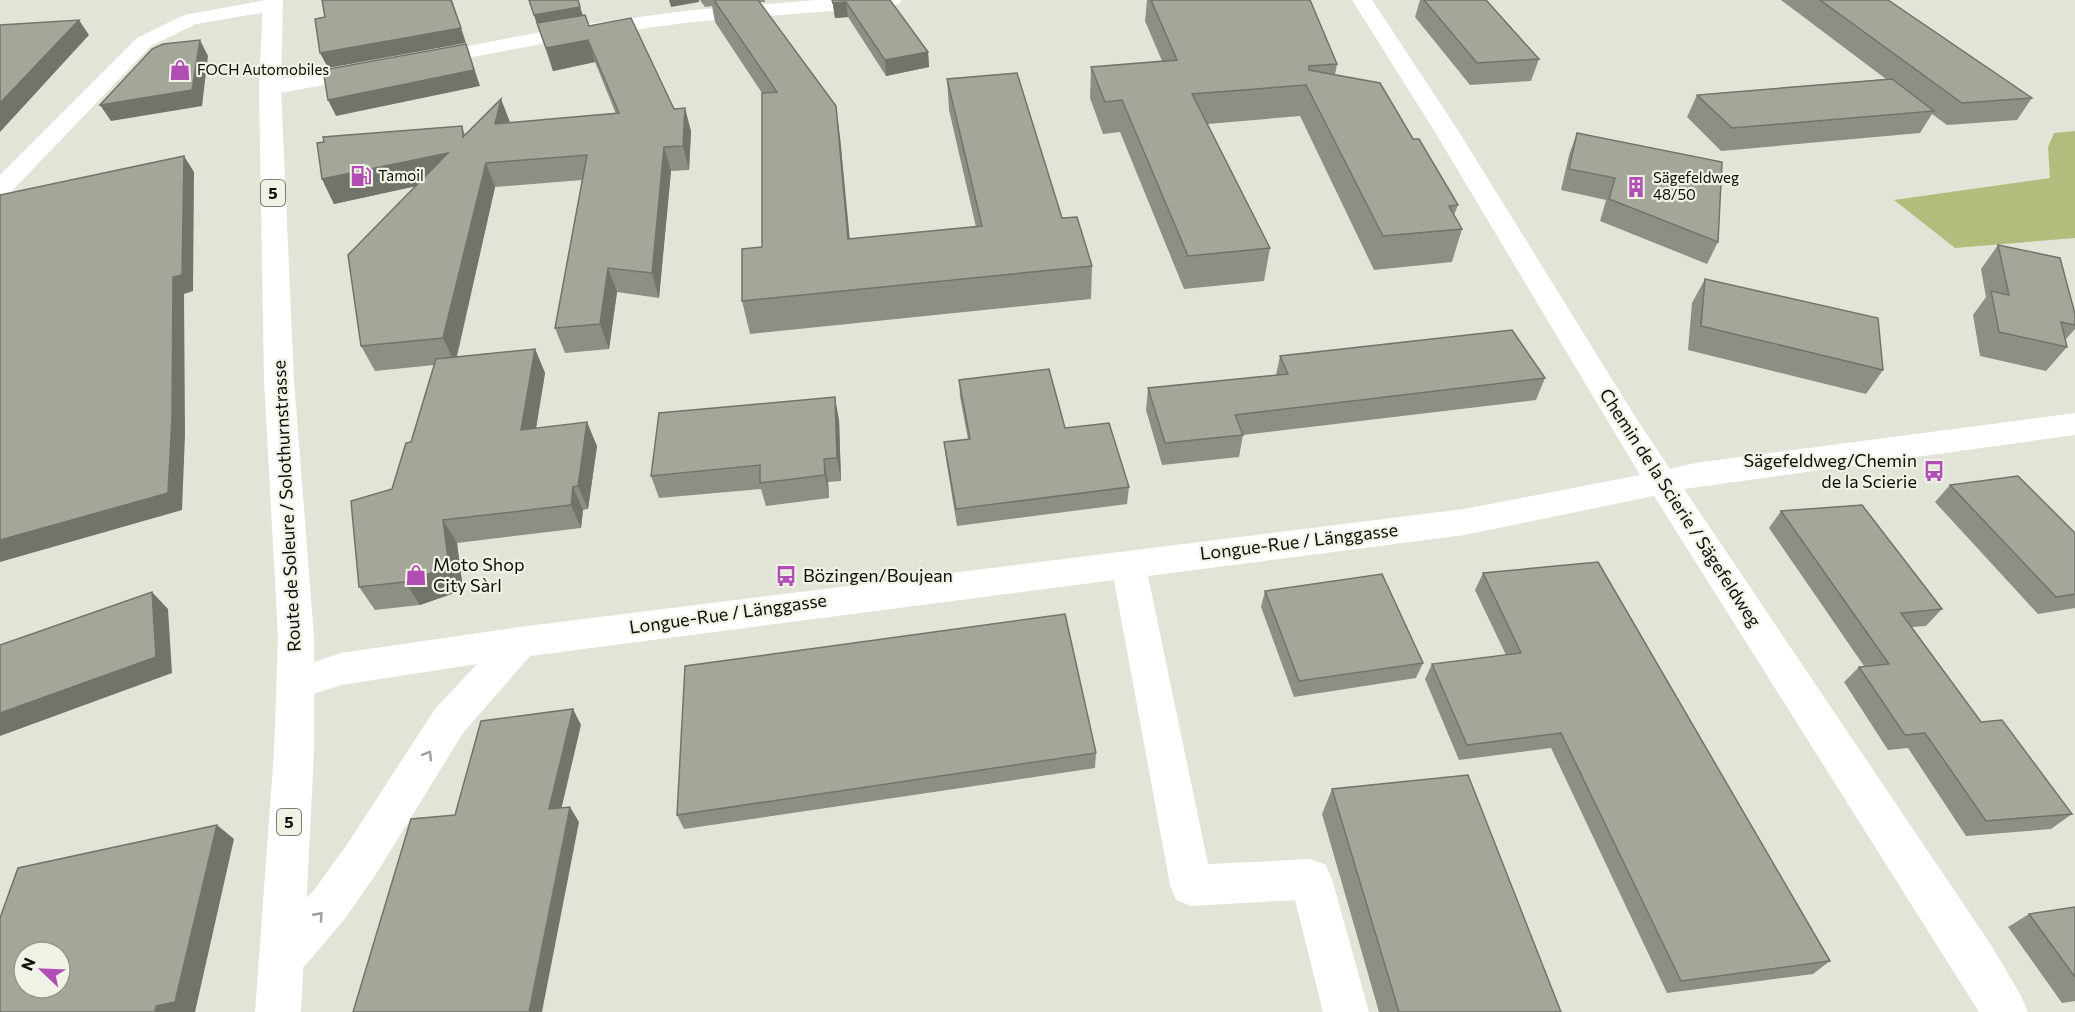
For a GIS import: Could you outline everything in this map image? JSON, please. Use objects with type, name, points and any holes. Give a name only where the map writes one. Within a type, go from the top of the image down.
[{"type":"street","points":[[270,88],[573,32],[692,16],[892,0]]},
{"type":"street","name":"Chemin de la Scierie / Sägefeldweg","points":[[1362,0],[1447,132],[1625,426],[1977,964],[2005,1012]]},
{"type":"street","points":[[0,189],[144,42],[191,19],[273,3]]},
{"type":"street","name":"Route de Soleure / Solothurnstrasse","points":[[273,3],[270,88],[279,380],[296,637],[294,752],[278,1012]]},
{"type":"street","name":"Longue-Rue / Länggasse","points":[[295,684],[341,669],[520,642],[1464,522],[1727,470],[2075,424]]},
{"type":"street","points":[[1128,564],[1191,885],[1311,879],[1346,1012]]},
{"type":"street","points":[[280,960],[329,905],[449,721],[520,642]]},
{"type":"green space","points":[[2075,131],[2075,238],[1955,248],[1894,200],[2050,178],[2048,147],[2054,133]]},
{"type":"building","points":[[322,0],[451,0],[461,28],[320,53],[315,19],[325,17]]},
{"type":"building","points":[[529,0],[578,0],[580,7],[534,15]]},
{"type":"building","points":[[714,0],[758,0],[836,106],[848,239],[982,226],[947,79],[1017,73],[1062,218],[1077,217],[1092,266],[742,301],[742,249],[762,247],[762,93],[777,92]]},
{"type":"building","points":[[832,0],[890,0],[928,52],[885,60],[846,2],[833,3]]},
{"type":"building","points":[[1151,0],[1310,0],[1337,64],[1309,66],[1309,70],[1380,83],[1413,139],[1419,139],[1458,205],[1449,206],[1462,229],[1383,236],[1306,85],[1192,94],[1270,248],[1188,256],[1122,100],[1105,102],[1091,67],[1177,60]]},
{"type":"building","points":[[1424,0],[1486,0],[1539,59],[1477,63]]},
{"type":"building","points":[[1820,0],[1888,0],[2032,98],[1962,103]]},
{"type":"building","points":[[585,15],[589,26],[631,18],[674,109],[685,108],[683,146],[664,147],[652,273],[608,268],[600,324],[555,328],[587,155],[486,163],[443,338],[361,346],[348,255],[448,153],[322,179],[317,143],[324,142],[323,137],[462,126],[463,137],[501,99],[495,124],[619,113],[588,40],[546,48],[537,23]]},
{"type":"building","points":[[79,20],[0,103],[0,25]]},
{"type":"building","points":[[200,40],[192,90],[100,105],[152,49],[163,44]]},
{"type":"building","points":[[466,44],[474,70],[328,100],[323,70]]},
{"type":"building","points":[[1892,79],[1934,111],[1732,128],[1697,95]]},
{"type":"building","points":[[1577,133],[1722,162],[1718,242],[1609,199],[1615,178],[1569,169]]},
{"type":"building","points":[[184,156],[182,275],[173,277],[172,418],[168,493],[0,540],[0,195]]},
{"type":"building","points":[[1998,245],[2060,258],[2075,314],[2075,325],[2061,322],[2067,347],[1999,332],[1991,291],[2009,295]]},
{"type":"building","points":[[1705,279],[1878,318],[1883,370],[1701,326]]},
{"type":"building","points":[[1512,330],[1545,378],[1235,415],[1243,435],[1165,443],[1148,388],[1288,374],[1280,356]]},
{"type":"building","points":[[535,349],[521,430],[587,422],[578,486],[573,487],[571,505],[443,520],[449,567],[405,582],[359,587],[351,501],[392,489],[406,443],[411,442],[436,359]]},
{"type":"building","points":[[1049,369],[1065,428],[1109,423],[1129,487],[956,509],[944,442],[970,439],[959,380]]},
{"type":"building","points":[[835,397],[837,458],[824,459],[825,475],[760,483],[760,465],[651,476],[659,413]]},
{"type":"building","points":[[2018,476],[2075,533],[2075,594],[2056,597],[1950,485]]},
{"type":"building","points":[[1862,505],[1942,609],[1901,613],[1981,722],[2002,720],[2072,814],[1986,821],[1925,733],[1905,735],[1859,667],[1889,664],[1781,511]]},
{"type":"building","points":[[1598,562],[1830,961],[1681,981],[1561,733],[1467,745],[1432,664],[1521,653],[1483,573]]},
{"type":"building","points":[[1382,574],[1423,663],[1299,681],[1265,591]]},
{"type":"building","points":[[152,592],[156,657],[0,713],[0,645]]},
{"type":"building","points":[[1065,614],[1096,753],[677,815],[685,666]]},
{"type":"building","points":[[573,709],[549,809],[570,807],[529,1012],[353,1012],[411,819],[455,815],[481,721]]},
{"type":"building","points":[[1468,775],[1561,1012],[1399,1012],[1332,789]]},
{"type":"building","points":[[217,825],[175,1002],[156,1006],[155,1012],[0,1012],[0,918],[18,868]]},
{"type":"building","points":[[2075,907],[2075,977],[2029,914]]},
{"type":"place","name":"FOCH Automobiles","points":[[180,70]]},
{"type":"place","name":"Tamoil","points":[[361,176]]},
{"type":"place","name":"Sägefeldweg 48/50","points":[[1636,187]]},
{"type":"place","name":"Sägefeldweg/Chemin de la Scierie","points":[[1934,471]]},
{"type":"place","name":"Moto Shop City Sàrl","points":[[416,575]]},
{"type":"place","name":"Bözingen/Boujean","points":[[786,576]]}]
